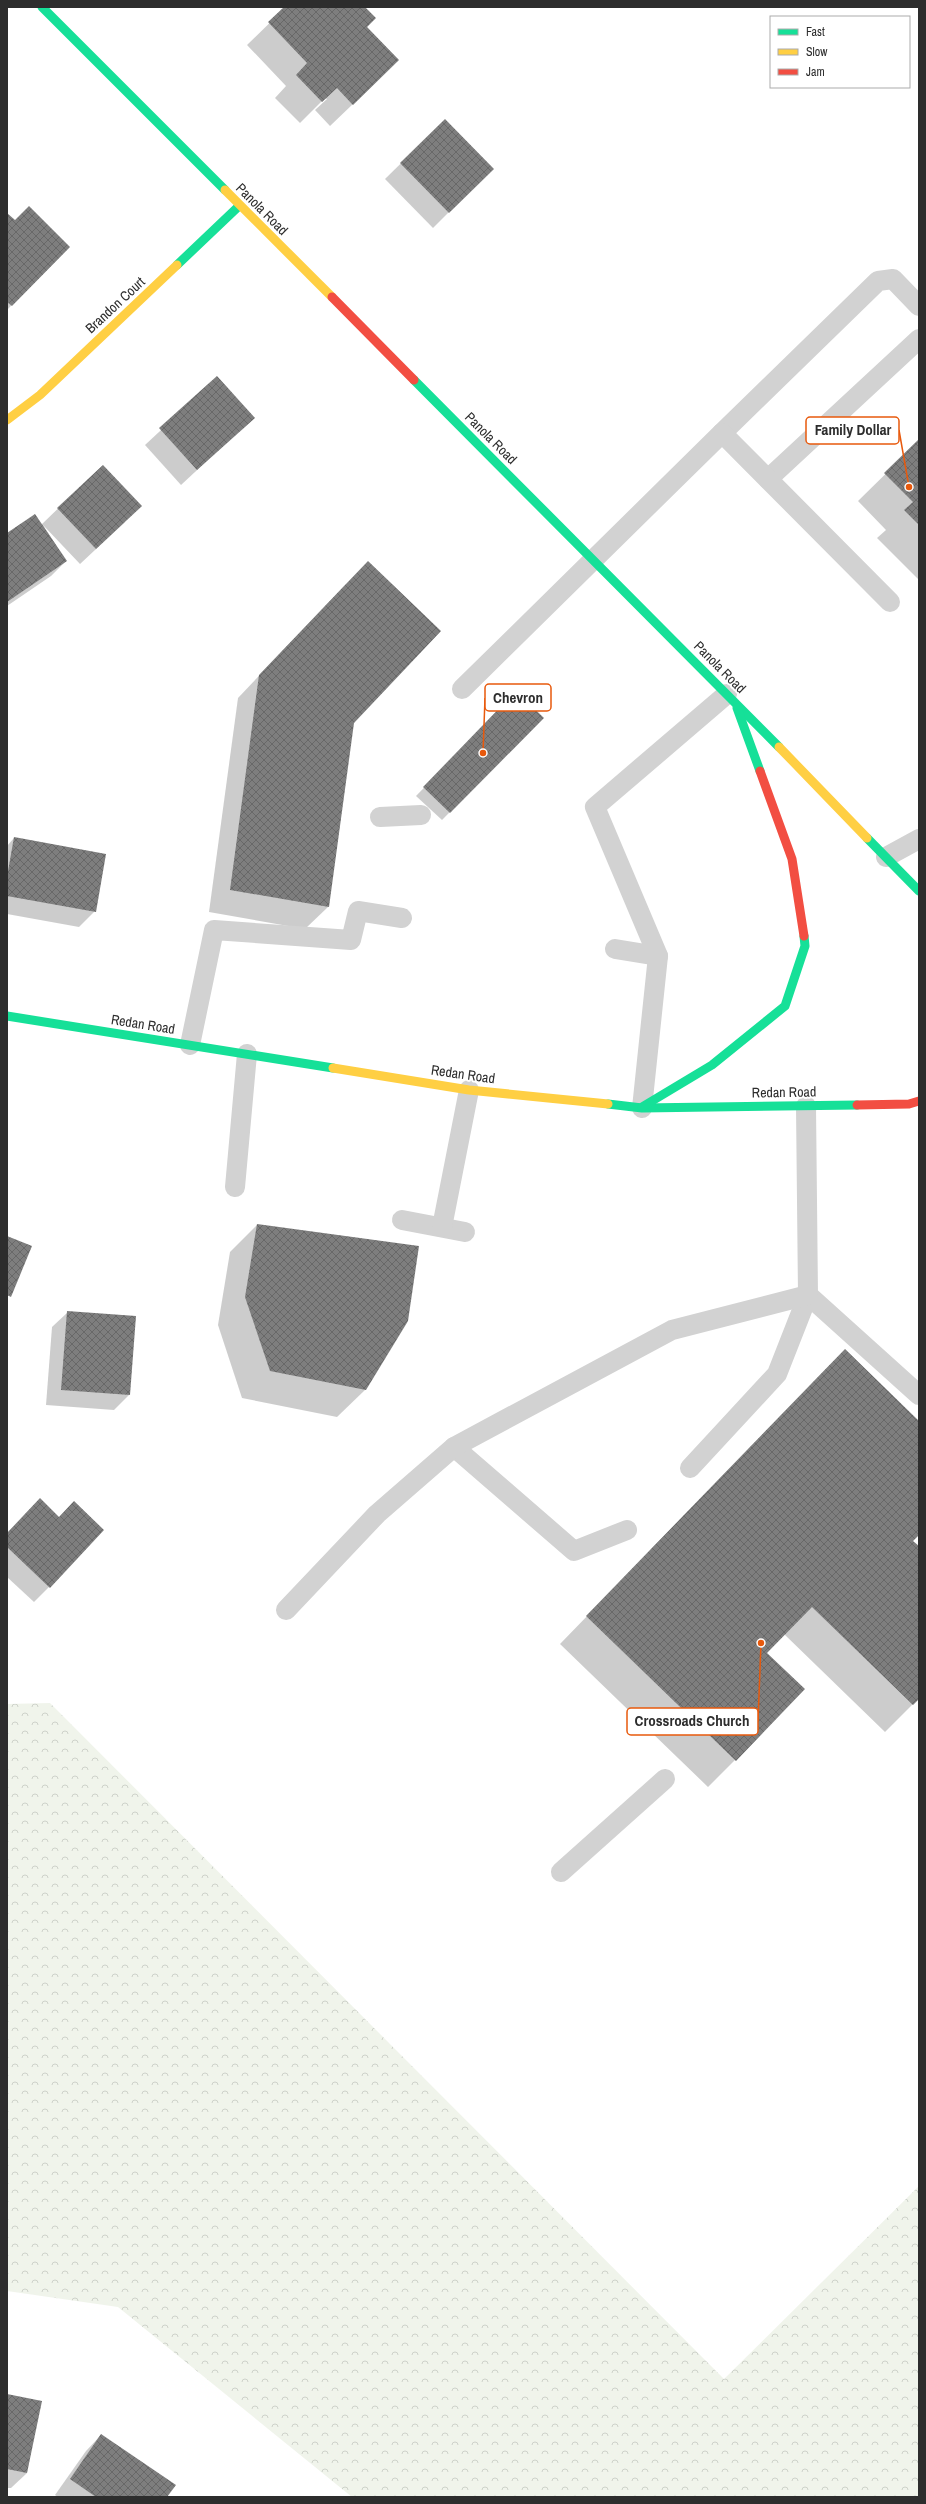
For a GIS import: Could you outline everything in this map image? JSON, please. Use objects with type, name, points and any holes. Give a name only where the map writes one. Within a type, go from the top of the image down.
[{"type":"main road","name":"Panola Road","points":[[42,7],[730,698],[919,891]]},
{"type":"main road","name":"Brandon Court","points":[[7,420],[40,395],[239,206]]},
{"type":"main road","points":[[642,1108],[712,1065],[785,1006],[805,946],[792,859],[730,698]]},
{"type":"main road","name":"Redan Road","points":[[7,1016],[469,1090],[642,1108],[908,1104],[919,1101]]},
{"type":"lane","points":[[462,689],[878,281],[893,279],[919,306]]},
{"type":"lane","points":[[768,479],[919,339]]},
{"type":"lane","points":[[722,433],[890,602]]},
{"type":"lane","points":[[642,1108],[658,956],[595,807],[730,698]]},
{"type":"lane","points":[[380,817],[421,815]]},
{"type":"lane","points":[[886,857],[919,839]]},
{"type":"lane","points":[[190,1045],[214,930],[351,940],[358,912],[402,918]]},
{"type":"lane","points":[[615,949],[658,956]]},
{"type":"lane","points":[[235,1187],[247,1054]]},
{"type":"lane","points":[[442,1227],[469,1090]]},
{"type":"lane","points":[[690,1468],[777,1374],[808,1295],[806,1106]]},
{"type":"lane","points":[[402,1220],[465,1232]]},
{"type":"lane","points":[[808,1295],[919,1395]]},
{"type":"lane","points":[[286,1610],[377,1514],[454,1447],[672,1330],[808,1295]]},
{"type":"lane","points":[[454,1447],[574,1551],[627,1530]]},
{"type":"lane","points":[[561,1872],[665,1780]]},
{"type":"green space","points":[[50,1703],[724,2379],[919,2186],[919,2497],[352,2497],[118,2307],[7,2291],[7,1704]]},
{"type":"building","points":[[284,7],[365,7],[376,18],[367,27],[399,60],[353,105],[337,88],[322,102],[296,75],[307,63],[268,22]]},
{"type":"building","points":[[445,119],[494,169],[449,213],[400,163]]},
{"type":"building","points":[[29,206],[70,247],[12,306],[7,302],[7,213],[15,220]]},
{"type":"building","points":[[217,376],[255,418],[197,470],[159,428]]},
{"type":"building","points":[[919,439],[919,525],[904,510],[913,502],[884,473]]},
{"type":"building","points":[[103,465],[142,506],[96,549],[57,508]]},
{"type":"building","points":[[35,514],[67,561],[7,602],[7,533]]},
{"type":"building","points":[[368,561],[441,631],[354,723],[329,907],[230,890],[259,675]]},
{"type":"building","points":[[516,691],[544,718],[450,813],[423,787]]},
{"type":"building","points":[[14,837],[106,854],[96,912],[7,896],[7,877]]},
{"type":"building","points":[[257,1224],[419,1246],[408,1321],[366,1390],[270,1371],[245,1297]]},
{"type":"building","points":[[7,1236],[32,1246],[11,1297],[7,1295]]},
{"type":"building","points":[[67,1311],[136,1316],[130,1395],[61,1390]]},
{"type":"building","points":[[845,1349],[919,1421],[919,1535],[913,1541],[919,1546],[919,1699],[913,1705],[812,1607],[767,1653],[805,1689],[736,1761],[586,1616]]},
{"type":"building","points":[[40,1498],[59,1517],[74,1501],[104,1530],[50,1588],[7,1547],[7,1533]]},
{"type":"building","points":[[7,2394],[42,2401],[27,2473],[7,2469]]},
{"type":"building","points":[[101,2434],[176,2485],[167,2497],[96,2497],[70,2479]]},
{"type":"traffic: fast","points":[[42,7],[225,190]]},
{"type":"traffic: fast","points":[[177,265],[239,206]]},
{"type":"traffic: fast","points":[[414,380],[779,747]]},
{"type":"traffic: fast","points":[[737,708],[760,771]]},
{"type":"traffic: fast","points":[[867,838],[919,891]]},
{"type":"traffic: fast","points":[[642,1107],[712,1065],[785,1006],[805,946],[804,936]]},
{"type":"traffic: fast","points":[[7,1016],[333,1068]]},
{"type":"traffic: fast","points":[[608,1104],[642,1108],[857,1105]]},
{"type":"traffic: slow","points":[[225,190],[332,297]]},
{"type":"traffic: slow","points":[[7,420],[40,395],[177,265]]},
{"type":"traffic: slow","points":[[779,747],[867,838]]},
{"type":"traffic: slow","points":[[333,1068],[469,1090],[608,1104]]},
{"type":"traffic: jam","points":[[332,297],[414,380]]},
{"type":"traffic: jam","points":[[760,771],[792,859],[804,936]]},
{"type":"traffic: jam","points":[[857,1105],[909,1104],[919,1101]]},
{"type":"place","name":"Family Dollar","points":[[909,487]]},
{"type":"place","name":"Chevron","points":[[483,753]]},
{"type":"place","name":"Crossroads Church","points":[[761,1643]]}]
